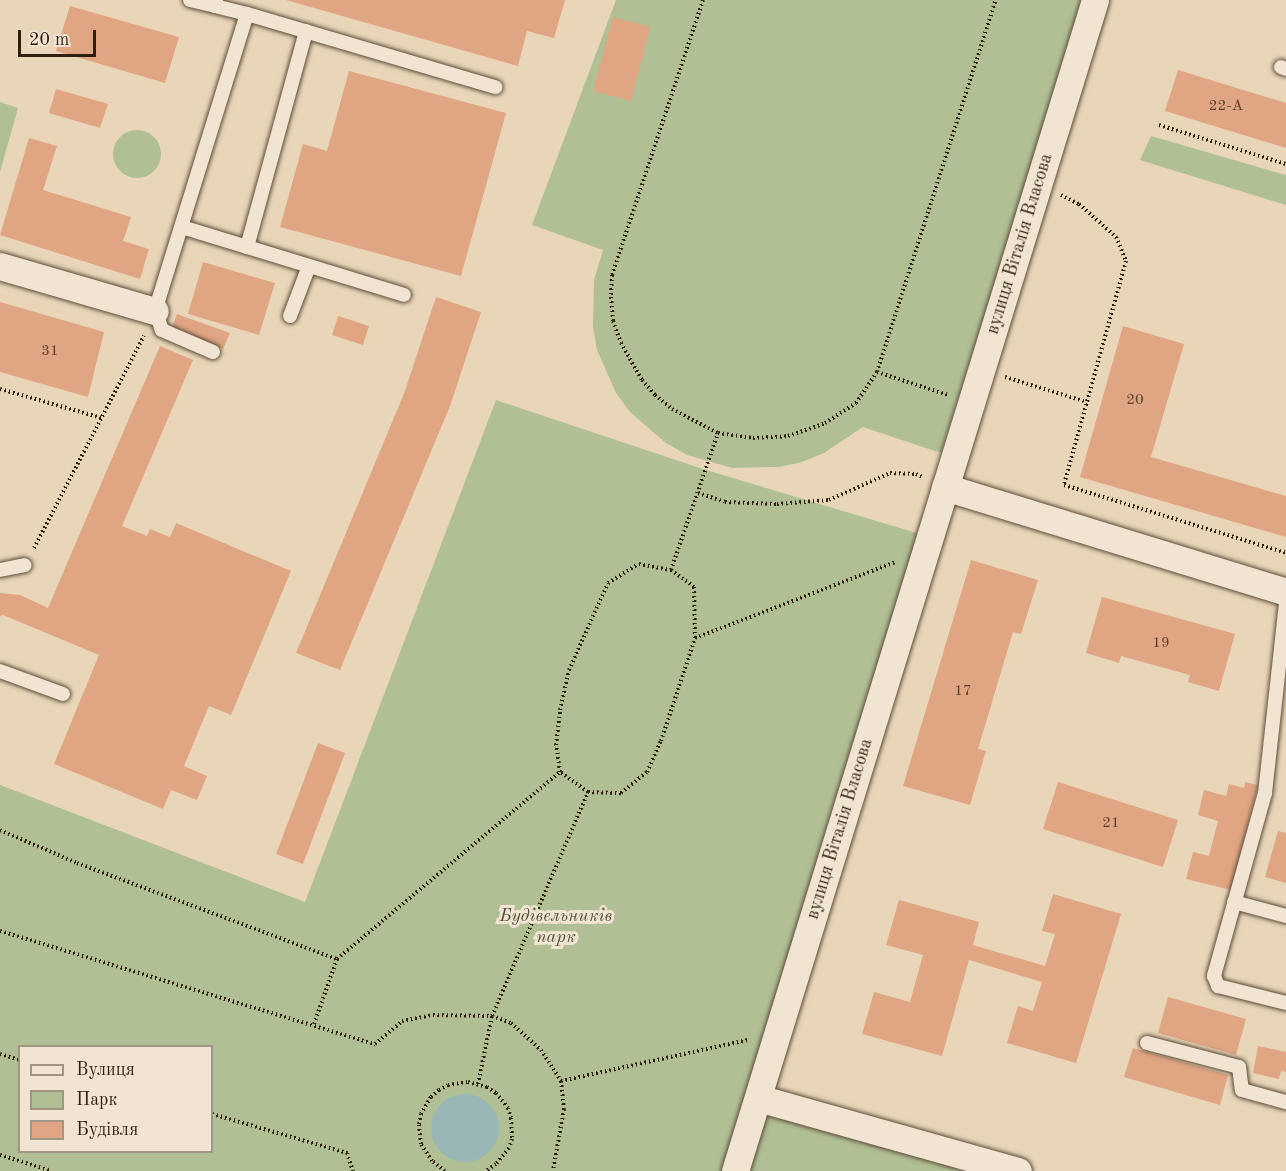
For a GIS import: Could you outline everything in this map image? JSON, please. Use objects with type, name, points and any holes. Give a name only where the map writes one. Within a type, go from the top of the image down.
[{"type":"street","name":"вулиця Віталія Власова","points":[[735,1171],[1095,0]]},
{"type":"street","points":[[0,266],[155,311]]},
{"type":"street","points":[[945,487],[1286,592]]},
{"type":"street","points":[[758,1098],[1018,1171]]},
{"type":"lane","points":[[190,0],[216,3],[495,87]]},
{"type":"lane","points":[[213,352],[162,330],[155,311],[247,14]]},
{"type":"lane","points":[[247,247],[306,31]]},
{"type":"lane","points":[[182,227],[404,295]]},
{"type":"lane","points":[[290,316],[309,266]]},
{"type":"lane","points":[[0,570],[25,565]]},
{"type":"lane","points":[[1286,603],[1265,794],[1214,976],[1218,986],[1286,1003]]},
{"type":"lane","points":[[0,671],[63,694]]},
{"type":"lane","points":[[1234,902],[1286,916]]},
{"type":"lane","points":[[1147,1042],[1239,1067],[1242,1090],[1286,1102]]},
{"type":"path","points":[[703,0],[612,275],[610,297],[613,321],[621,343],[642,381],[672,409],[718,433],[770,438],[788,436],[825,423],[856,403],[877,372],[996,0]]},
{"type":"path","points":[[1159,125],[1286,164]]},
{"type":"path","points":[[1038,184],[1086,210],[1116,237],[1126,261],[1064,485],[1286,552]]},
{"type":"path","points":[[25,565],[155,311]]},
{"type":"path","points":[[981,370],[1087,402]]},
{"type":"path","points":[[877,372],[971,403]]},
{"type":"path","points":[[0,389],[102,418]]},
{"type":"path","points":[[671,570],[718,433]]},
{"type":"path","points":[[698,493],[725,502],[777,504],[829,500],[890,473],[916,474],[945,487]]},
{"type":"path","points":[[695,638],[926,551]]},
{"type":"path","points":[[639,564],[671,570],[694,587],[695,638],[661,741],[647,772],[621,793],[588,792],[560,772],[556,745],[569,670],[608,583],[639,564]]},
{"type":"path","points":[[314,1024],[338,959],[560,772]]},
{"type":"path","points":[[478,1084],[492,1016],[588,792]]},
{"type":"path","points":[[0,830],[77,863],[338,959]]},
{"type":"path","points":[[0,931],[375,1044],[402,1021],[433,1015],[492,1016],[511,1023],[541,1050],[561,1080],[564,1109],[553,1171]]},
{"type":"path","points":[[561,1080],[777,1034]]},
{"type":"path","points":[[0,1054],[18,1059]]},
{"type":"path","points":[[445,1171],[432,1161],[421,1144],[421,1114],[431,1097],[439,1090],[457,1083],[487,1087],[503,1100],[508,1108],[513,1128],[512,1139],[504,1157],[486,1171]]},
{"type":"path","points":[[213,1114],[347,1153],[353,1171]]},
{"type":"path","points":[[0,1155],[52,1171]]},
{"type":"green space","points":[[616,0],[1084,0],[941,453],[863,427],[824,453],[802,462],[779,467],[732,468],[687,455],[666,443],[630,412],[616,393],[597,350],[593,327],[594,280],[603,250],[532,225]]},
{"type":"green space","points":[[0,102],[18,108],[0,172]]},
{"type":"green space","points":[[132,130],[142,130],[157,140],[161,154],[157,168],[151,174],[142,178],[132,178],[117,168],[113,159],[113,149],[123,134]]},
{"type":"green space","points":[[1151,136],[1286,175],[1286,205],[1140,160]]},
{"type":"green space","name":"Будівельників парк","points":[[496,400],[706,470],[930,537],[758,1097],[962,1155],[957,1171],[0,1171],[0,785],[305,902]]},
{"type":"water","points":[[465,1094],[478,1097],[489,1104],[496,1115],[499,1128],[496,1141],[489,1152],[478,1159],[465,1162],[452,1159],[441,1152],[434,1141],[431,1128],[434,1115],[441,1104],[452,1097]]},
{"type":"building","points":[[286,0],[565,0],[554,38],[527,31],[518,66]]},
{"type":"building","points":[[70,6],[179,37],[165,83],[56,51]]},
{"type":"building","points":[[613,17],[650,27],[631,101],[593,91]]},
{"type":"building","points":[[1178,70],[1286,103],[1286,148],[1165,111]]},
{"type":"building","points":[[349,71],[506,113],[461,276],[280,227],[303,144],[327,151]]},
{"type":"building","points":[[56,89],[108,104],[100,128],[49,113]]},
{"type":"building","points":[[29,138],[57,146],[43,190],[131,217],[123,241],[149,249],[140,279],[0,235]]},
{"type":"building","points":[[203,262],[275,283],[259,335],[188,314]]},
{"type":"building","points":[[436,297],[481,312],[450,406],[340,670],[296,653],[405,391]]},
{"type":"building","points":[[0,302],[104,332],[88,397],[0,372]]},
{"type":"building","points":[[177,314],[230,333],[223,349],[171,330]]},
{"type":"building","points":[[338,316],[369,326],[363,345],[332,335]]},
{"type":"building","points":[[1123,326],[1184,344],[1151,457],[1286,496],[1286,537],[1080,477]]},
{"type":"building","points":[[160,346],[193,360],[122,526],[147,536],[150,529],[170,537],[176,523],[291,571],[231,715],[209,706],[184,766],[207,776],[197,800],[171,790],[163,809],[54,764],[99,655],[3,615],[0,616],[0,593],[20,595],[48,608]]},
{"type":"building","points":[[971,560],[1038,580],[1021,634],[1013,632],[978,749],[986,751],[970,805],[903,786]]},
{"type":"building","points":[[1102,597],[1235,634],[1219,691],[1188,682],[1190,675],[1121,656],[1119,663],[1086,653]]},
{"type":"building","points":[[318,743],[345,753],[303,864],[276,854]]},
{"type":"building","points":[[1058,782],[1178,820],[1163,867],[1043,829]]},
{"type":"building","points":[[1245,782],[1258,785],[1231,890],[1186,879],[1193,852],[1209,856],[1218,821],[1198,815],[1204,790],[1226,796],[1229,784],[1244,788]]},
{"type":"building","points":[[1278,831],[1286,833],[1286,883],[1265,877]]},
{"type":"building","points":[[1053,894],[1121,914],[1076,1063],[1007,1043],[1018,1006],[1033,1011],[1042,982],[969,960],[942,1056],[862,1034],[874,992],[910,1002],[923,955],[886,945],[899,900],[979,922],[973,945],[1045,966],[1055,934],[1042,931]]},
{"type":"building","points":[[1168,997],[1246,1019],[1236,1055],[1158,1033]]},
{"type":"building","points":[[1258,1046],[1286,1052],[1286,1072],[1281,1071],[1279,1079],[1253,1073]]},
{"type":"building","points":[[1133,1048],[1228,1075],[1220,1105],[1124,1077]]}]
